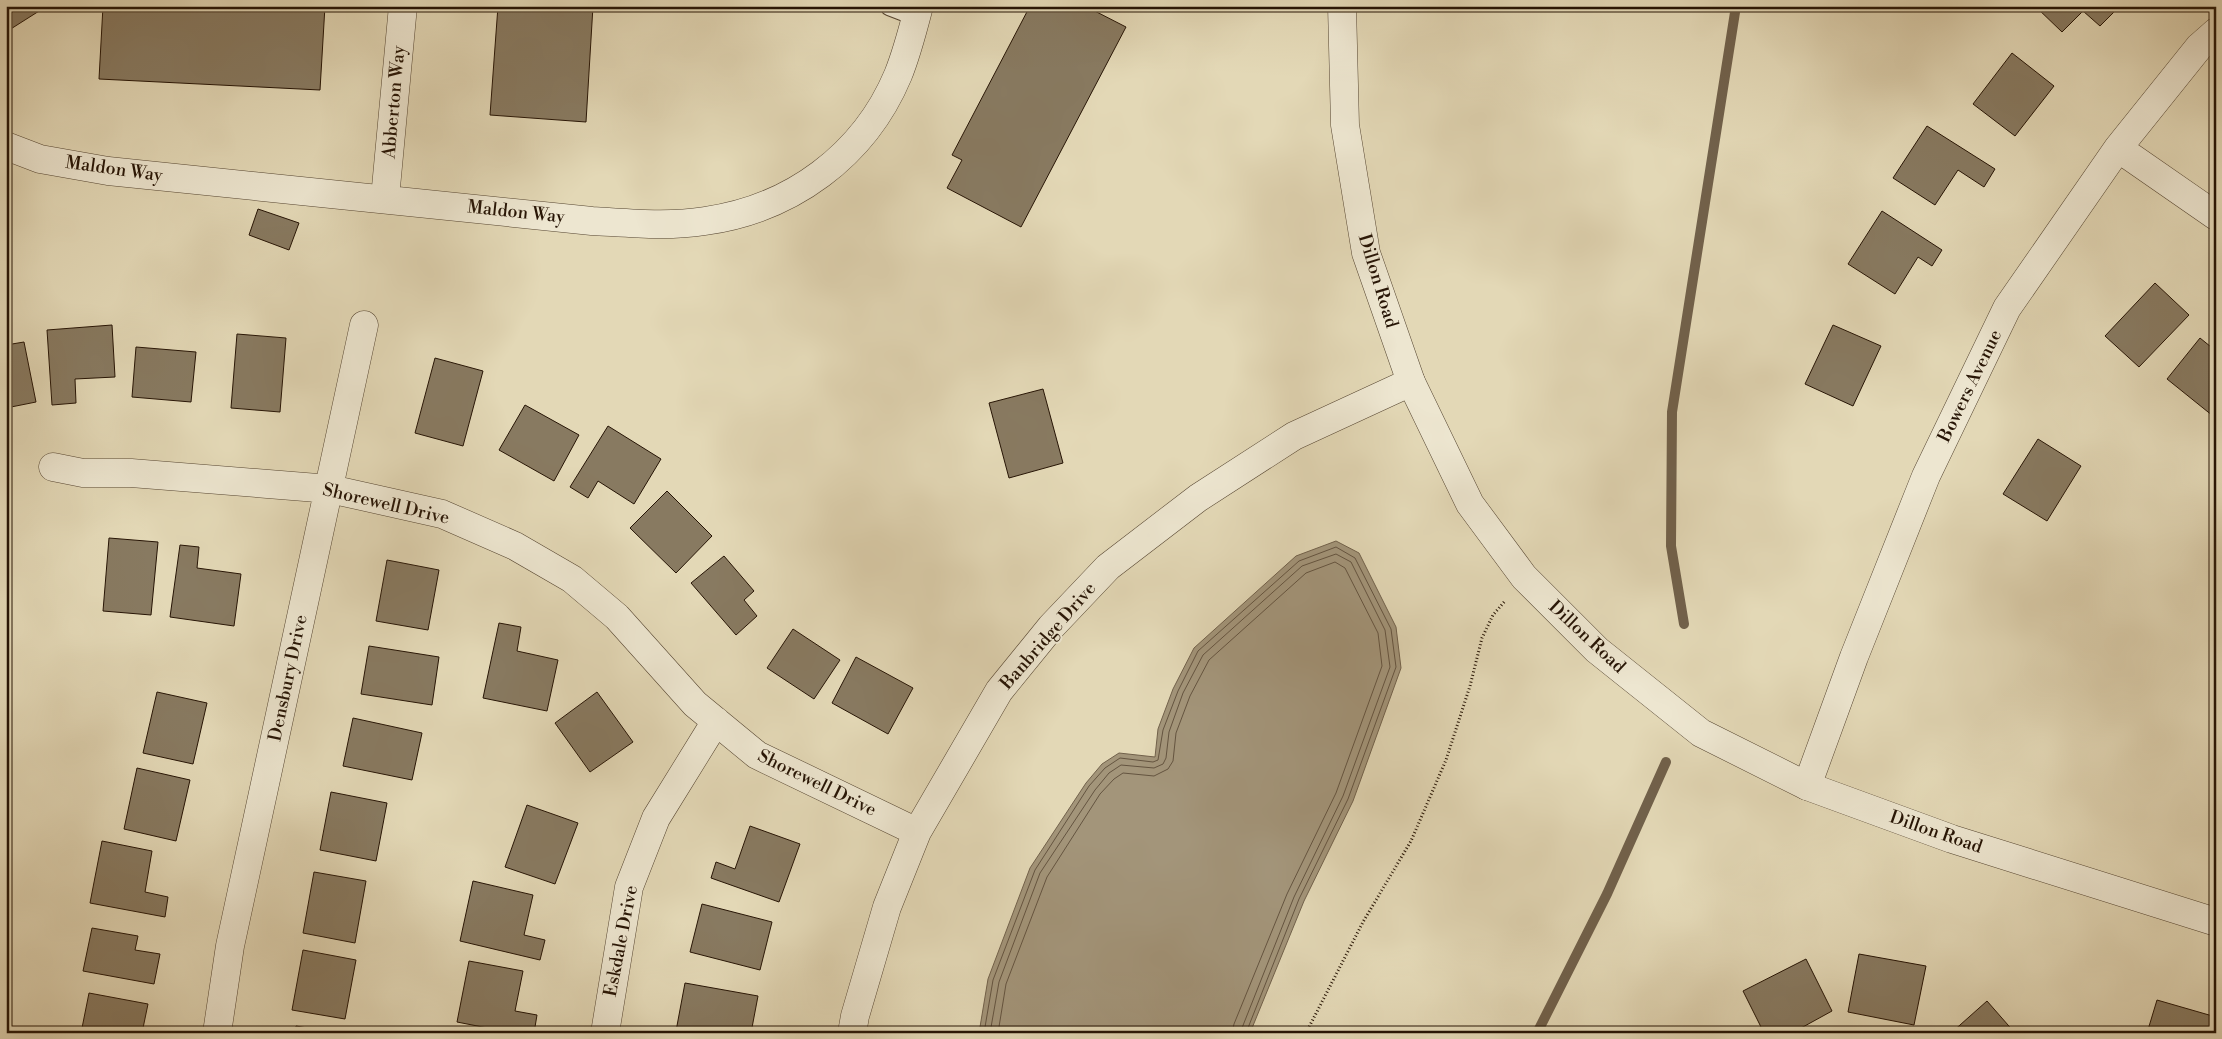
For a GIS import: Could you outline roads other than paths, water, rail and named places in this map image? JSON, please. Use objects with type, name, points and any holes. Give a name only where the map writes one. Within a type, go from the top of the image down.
[{"type":"street","name":"Abberton Way","points":[[385,198],[402,6]]},
{"type":"street","name":"Dillon Road","points":[[1342,6],[1345,125],[1366,253],[1411,382],[1470,504],[1524,577],[1597,650],[1701,732],[1807,786],[1952,839],[2216,922]]},
{"type":"street","name":"Maldon Way","points":[[6,146],[40,158],[108,171],[385,198],[592,221],[655,225],[705,221],[751,212],[786,197],[820,177],[852,147],[875,117],[898,75],[918,11]]},
{"type":"street","name":"Bowers Avenue","points":[[1807,786],[1854,657],[1926,476],[2003,316],[2118,148],[2199,47],[2216,32]]},
{"type":"street","points":[[2118,148],[2216,216]]},
{"type":"street","name":"Densbury Drive","points":[[217,1033],[230,946],[364,325]]},
{"type":"street","name":"Banbridge Drive","points":[[852,1033],[855,1016],[887,907],[917,832],[999,691],[1051,626],[1108,567],[1198,498],[1294,436],[1411,382]]},
{"type":"street","name":"Shorewell Drive","points":[[53,467],[83,473],[131,473],[330,488],[442,514],[515,546],[572,579],[617,617],[695,704],[757,755],[917,832]]},
{"type":"street","name":"Eskdale Drive","points":[[604,1033],[629,887],[656,818],[716,721]]},
{"type":"lane","points":[[890,6],[918,11]]},
{"type":"water","points":[[1336,541],[1359,553],[1396,627],[1401,668],[1353,801],[1304,901],[1250,1033],[979,1033],[988,979],[1030,868],[1086,783],[1102,764],[1119,753],[1155,757],[1158,729],[1173,689],[1194,648],[1296,556]]},
{"type":"waterway","points":[[1684,624],[1671,546],[1672,412],[1736,6]]},
{"type":"waterway","points":[[1537,1033],[1607,894],[1666,762]]}]
